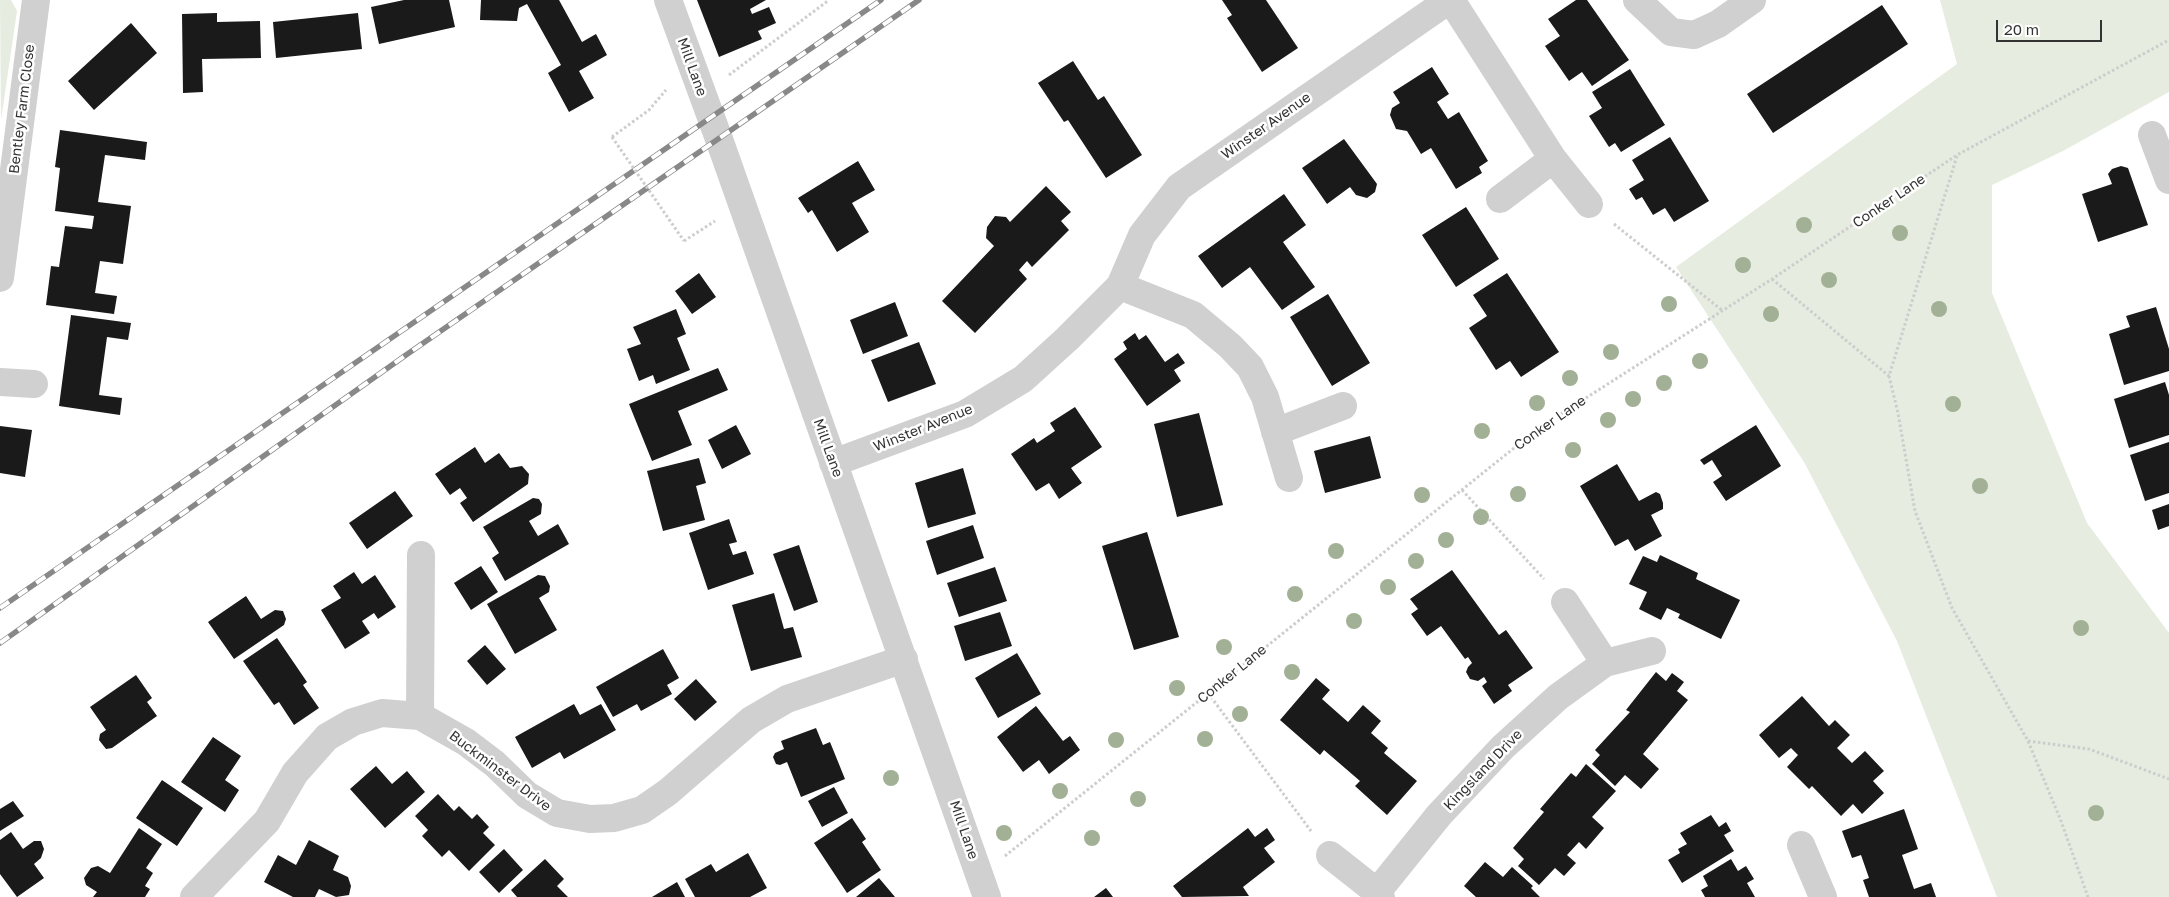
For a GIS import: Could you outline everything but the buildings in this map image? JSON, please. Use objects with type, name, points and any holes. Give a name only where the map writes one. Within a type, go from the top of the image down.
[{"type":"street","name":"Bentley Farm Close","points":[[0,278],[36,0]]},
{"type":"street","name":"Mill Lane","points":[[668,0],[984,886]]},
{"type":"street","name":"Winster Avenue","points":[[832,463],[965,414],[1023,379],[1067,340],[1120,286],[1142,235],[1179,187],[1450,0],[1553,159],[1589,204]]},
{"type":"street","points":[[1637,0],[1671,32],[1694,35],[1718,24],[1752,0]]},
{"type":"street","points":[[2152,135],[2169,180]]},
{"type":"street","points":[[1500,199],[1553,159]]},
{"type":"street","points":[[1120,286],[1193,315],[1230,346],[1250,367],[1265,397],[1288,478]]},
{"type":"street","points":[[0,382],[34,384]]},
{"type":"street","points":[[1275,432],[1343,406]]},
{"type":"street","points":[[420,716],[421,554]]},
{"type":"street","points":[[1565,602],[1605,663]]},
{"type":"street","name":"Kingsland Drive","points":[[1330,855],[1379,895],[1439,815],[1503,747],[1558,697],[1605,663],[1652,651]]},
{"type":"street","name":"Buckminster Drive","points":[[194,897],[266,821],[295,773],[327,737],[353,722],[382,713],[420,716],[466,742],[528,795],[557,813],[590,819],[614,818],[642,810],[668,792],[751,720],[787,699],[904,659]]},
{"type":"street","points":[[1801,845],[1823,897]]},
{"type":"path","points":[[702,95],[828,0]]},
{"type":"path","name":"Conker Lane","points":[[984,886],[1208,694],[1539,428],[1772,279],[1957,155],[2169,40]]},
{"type":"path","points":[[649,110],[612,137],[684,241],[713,221]]},
{"type":"path","points":[[1957,155],[1890,376],[1915,511],[1952,608],[2028,740],[2061,821],[2088,897]]},
{"type":"path","points":[[1589,204],[1723,311]]},
{"type":"path","points":[[1772,279],[1890,376]]},
{"type":"path","points":[[1462,490],[1565,602]]},
{"type":"path","points":[[1208,694],[1330,855]]},
{"type":"path","points":[[2028,740],[2089,749],[2169,778]]},
{"type":"shaded area","points":[[0,0],[11,0],[17,11],[1,120]]},
{"type":"shaded area","points":[[1940,0],[2169,0],[2169,92],[2063,151],[1992,185],[1992,293],[2087,523],[2169,633],[2169,897],[1997,897],[1897,641],[1804,462],[1676,267],[1957,64]]},
{"type":"railway","points":[[0,608],[881,0]]},
{"type":"railway","points":[[0,643],[406,355],[919,0]]}]
